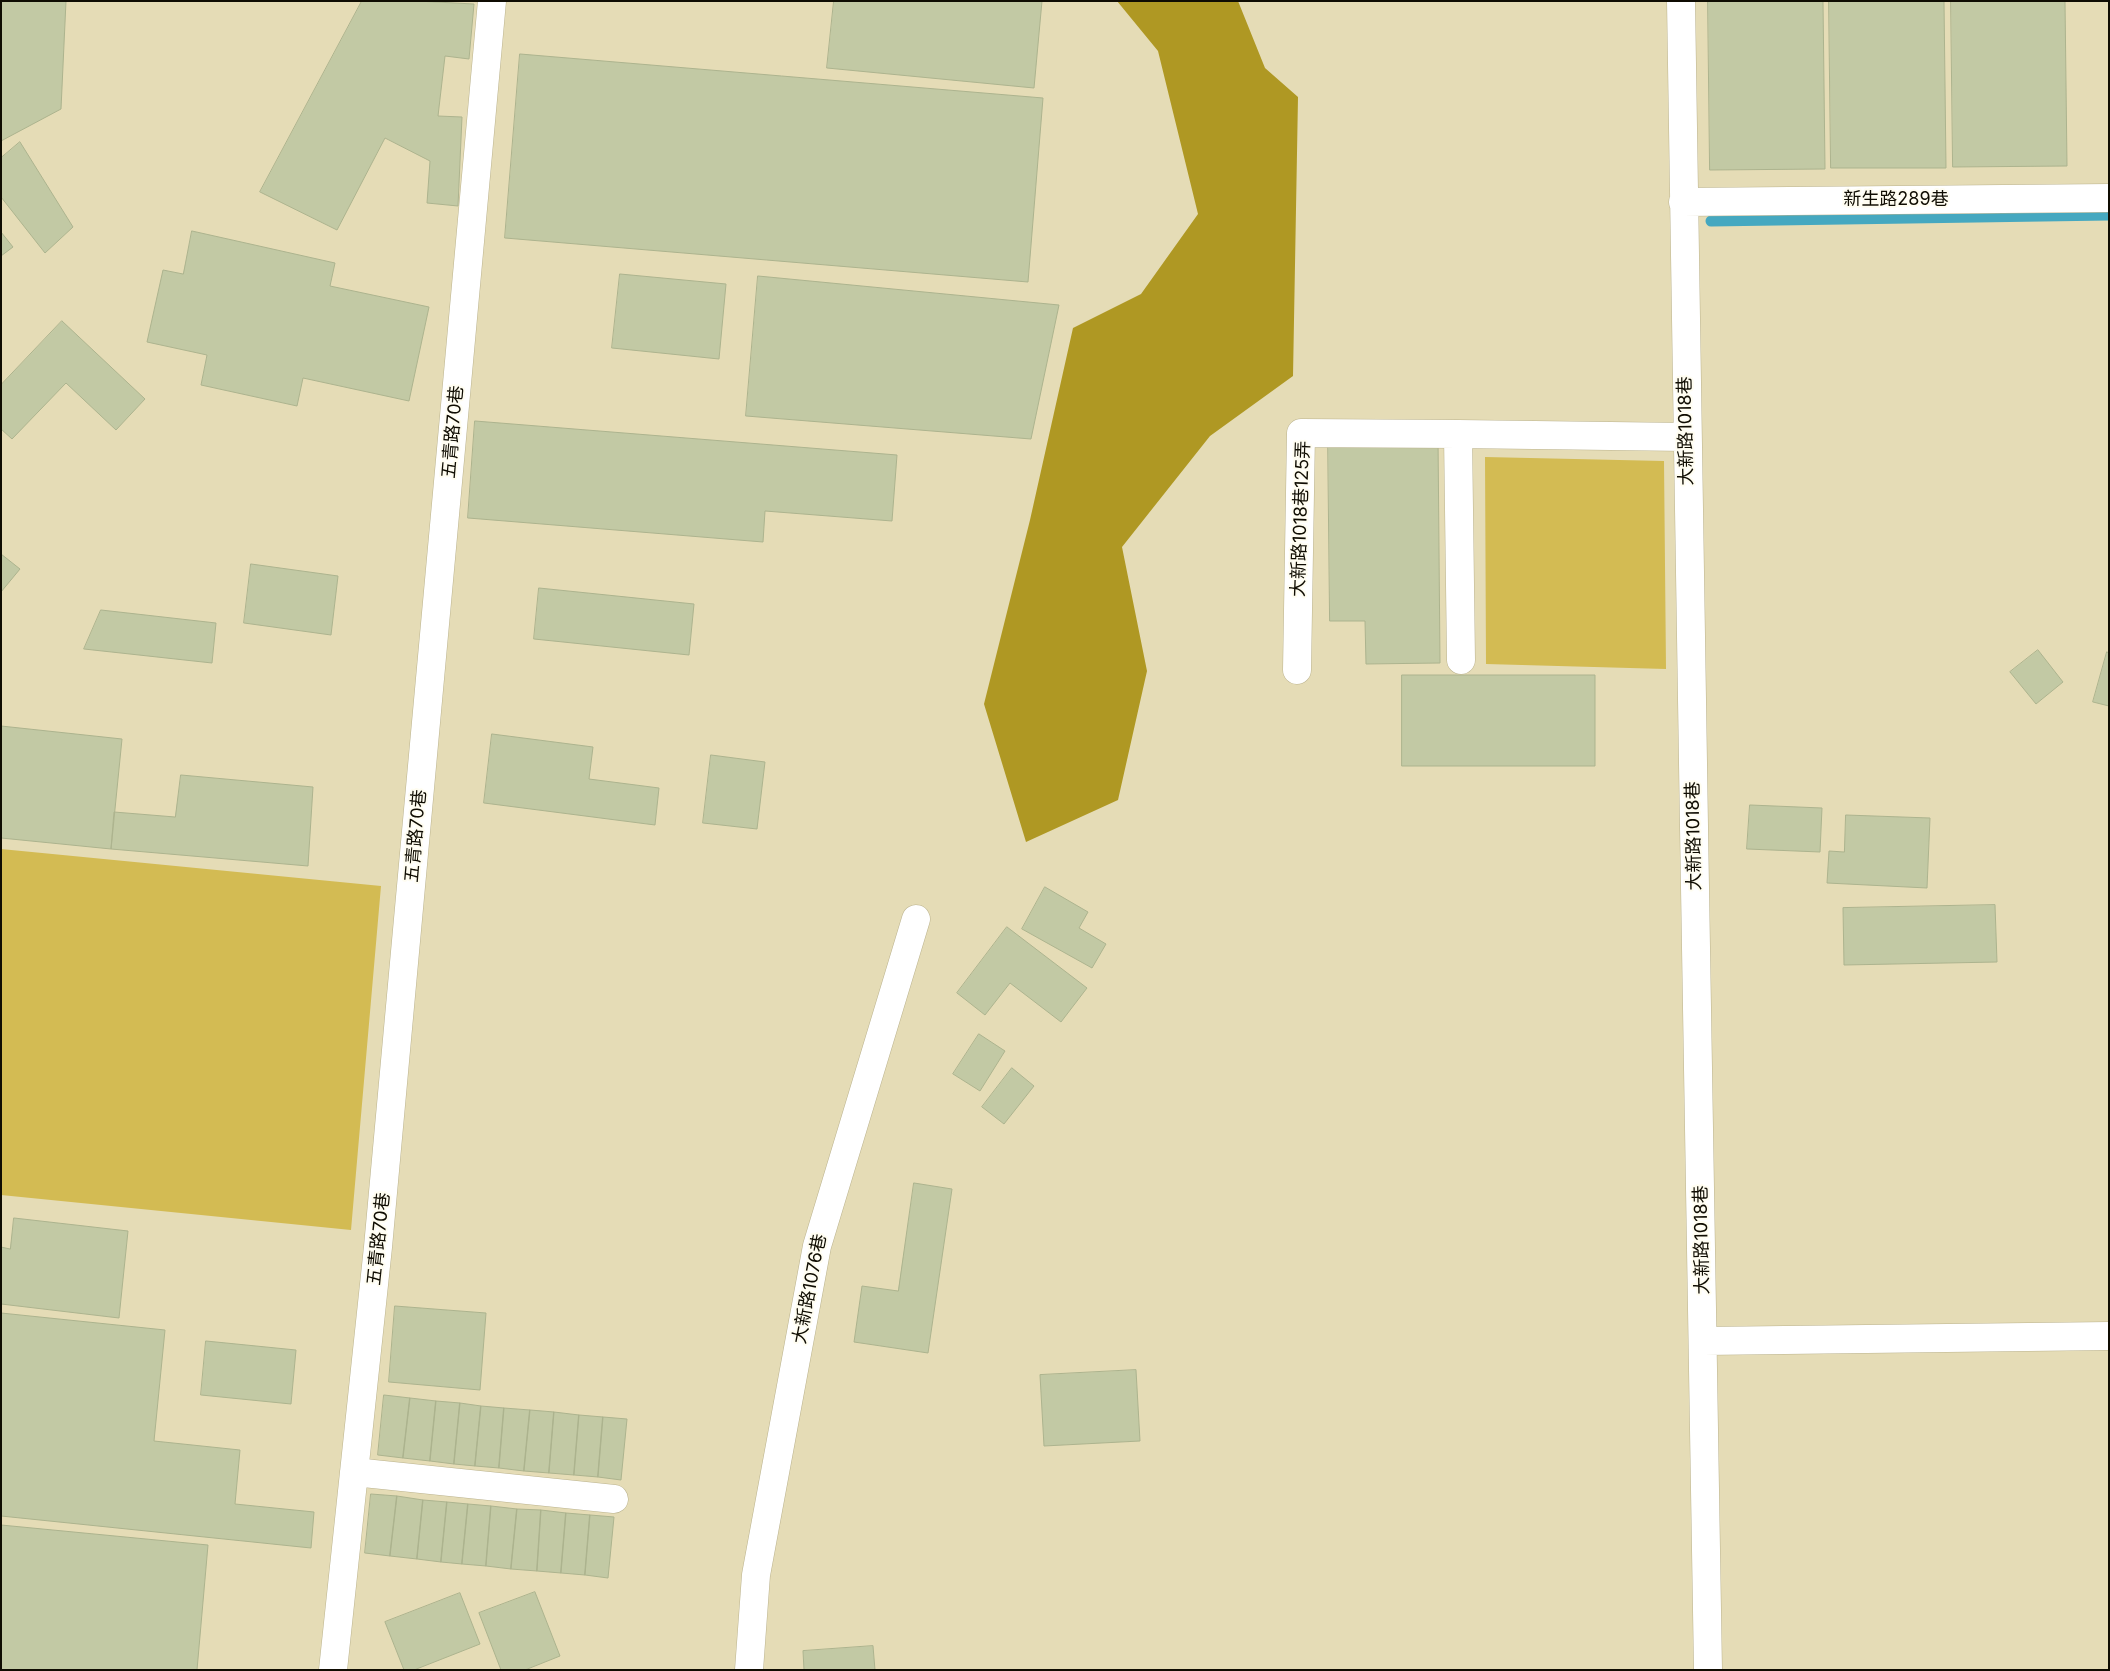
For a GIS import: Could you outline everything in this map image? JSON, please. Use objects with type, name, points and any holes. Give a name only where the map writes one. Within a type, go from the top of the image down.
[{"type":"street","name":"五青路70巷","points":[[333,1670],[378,1247],[492,1]]},
{"type":"street","name":"大新路1018巷","points":[[1681,1],[1686,437],[1704,1341],[1708,1670]]},
{"type":"street","name":"新生路289巷","points":[[1683,202],[2109,198]]},
{"type":"street","name":"大新路1018巷125弄","points":[[1297,670],[1301,433],[1686,437]]},
{"type":"street","points":[[1458,434],[1461,660]]},
{"type":"street","name":"大新路1076巷","points":[[749,1670],[756,1575],[817,1246],[916,919]]},
{"type":"street","points":[[1704,1341],[2109,1336]]},
{"type":"street","points":[[354,1472],[614,1499]]},
{"type":"shaded area","points":[[1117,1],[1238,1],[1265,68],[1298,97],[1293,376],[1210,436],[1122,547],[1147,671],[1118,800],[1026,842],[984,704],[1030,520],[1073,328],[1141,294],[1198,214],[1158,51]]},
{"type":"shaded area","points":[[1485,457],[1664,461],[1666,669],[1486,664]]},
{"type":"shaded area","points":[[1,849],[381,886],[351,1230],[1,1195]]},
{"type":"building","points":[[1,1],[66,1],[61,109],[1,141]]},
{"type":"building","points":[[362,1],[474,4],[469,59],[445,56],[438,116],[462,117],[458,206],[427,203],[430,161],[385,138],[337,230],[260,192]]},
{"type":"building","points":[[834,1],[1042,1],[1034,88],[827,68]]},
{"type":"building","points":[[1708,1],[1823,1],[1825,169],[1710,170]]},
{"type":"building","points":[[1829,1],[1944,1],[1946,168],[1831,168]]},
{"type":"building","points":[[1951,1],[2065,1],[2067,166],[1953,167]]},
{"type":"building","points":[[520,54],[1043,98],[1028,282],[505,238]]},
{"type":"building","points":[[20,142],[73,227],[45,253],[1,197],[1,158]]},
{"type":"building","points":[[192,231],[335,263],[330,286],[429,307],[409,401],[303,378],[297,406],[201,385],[207,355],[147,342],[163,270],[183,274]]},
{"type":"building","points":[[1,232],[13,247],[1,256]]},
{"type":"building","points":[[620,274],[726,284],[719,359],[612,348]]},
{"type":"building","points":[[758,276],[1059,305],[1031,439],[746,416]]},
{"type":"building","points":[[62,321],[145,399],[116,430],[66,383],[12,439],[1,429],[1,385]]},
{"type":"building","points":[[475,421],[897,455],[892,521],[765,511],[763,542],[468,518]]},
{"type":"building","points":[[1328,436],[1438,436],[1440,663],[1366,664],[1365,621],[1330,621]]},
{"type":"building","points":[[1,554],[20,569],[1,592]]},
{"type":"building","points":[[251,564],[338,576],[331,635],[244,623]]},
{"type":"building","points":[[539,588],[694,604],[689,655],[534,639]]},
{"type":"building","points":[[101,610],[216,623],[212,663],[84,649]]},
{"type":"building","points":[[2038,650],[2063,682],[2036,704],[2010,672]]},
{"type":"building","points":[[2107,652],[2109,653],[2109,706],[2093,702]]},
{"type":"building","points":[[1402,675],[1595,675],[1595,766],[1402,766]]},
{"type":"building","points":[[1,726],[122,739],[111,849],[1,838]]},
{"type":"building","points":[[492,734],[593,747],[589,779],[659,788],[655,825],[484,803]]},
{"type":"building","points":[[711,755],[765,762],[757,829],[703,823]]},
{"type":"building","points":[[181,775],[313,787],[308,866],[111,849],[114,812],[175,817]]},
{"type":"building","points":[[1750,805],[1822,808],[1820,852],[1747,849]]},
{"type":"building","points":[[1846,815],[1930,818],[1927,888],[1827,883],[1829,851],[1844,852]]},
{"type":"building","points":[[1045,887],[1088,912],[1079,928],[1106,944],[1092,968],[1022,929]]},
{"type":"building","points":[[1995,905],[1997,962],[1844,965],[1843,908]]},
{"type":"building","points":[[1007,927],[1087,988],[1061,1022],[1010,983],[985,1015],[957,993]]},
{"type":"building","points":[[979,1034],[1005,1051],[980,1091],[953,1074]]},
{"type":"building","points":[[1012,1068],[1034,1086],[1004,1124],[982,1107]]},
{"type":"building","points":[[914,1183],[952,1189],[928,1353],[854,1342],[862,1286],[898,1291]]},
{"type":"building","points":[[14,1218],[128,1231],[119,1318],[1,1304],[1,1247],[10,1249]]},
{"type":"building","points":[[395,1306],[486,1313],[480,1390],[389,1382]]},
{"type":"building","points":[[1,1313],[165,1330],[154,1441],[240,1450],[235,1504],[314,1512],[311,1548],[1,1516]]},
{"type":"building","points":[[206,1341],[296,1350],[291,1404],[201,1395]]},
{"type":"building","points":[[1136,1370],[1140,1441],[1044,1446],[1040,1375]]},
{"type":"building","points":[[384,1395],[410,1398],[403,1458],[378,1455]]},
{"type":"building","points":[[410,1398],[436,1401],[430,1461],[403,1458]]},
{"type":"building","points":[[436,1401],[460,1403],[454,1464],[430,1461]]},
{"type":"building","points":[[460,1403],[481,1406],[475,1466],[454,1464]]},
{"type":"building","points":[[481,1406],[504,1408],[499,1468],[475,1466]]},
{"type":"building","points":[[504,1408],[530,1410],[524,1471],[499,1468]]},
{"type":"building","points":[[530,1410],[554,1412],[549,1473],[524,1471]]},
{"type":"building","points":[[554,1412],[579,1415],[574,1475],[549,1473]]},
{"type":"building","points":[[579,1415],[603,1417],[598,1477],[574,1475]]},
{"type":"building","points":[[603,1417],[627,1419],[621,1480],[598,1477]]},
{"type":"building","points":[[371,1494],[397,1496],[390,1556],[365,1553]]},
{"type":"building","points":[[397,1496],[423,1500],[417,1559],[390,1556]]},
{"type":"building","points":[[423,1500],[447,1502],[441,1562],[417,1559]]},
{"type":"building","points":[[447,1502],[468,1504],[462,1564],[441,1562]]},
{"type":"building","points":[[468,1504],[491,1506],[486,1566],[462,1564]]},
{"type":"building","points":[[491,1506],[517,1509],[511,1569],[486,1566]]},
{"type":"building","points":[[517,1509],[541,1510],[537,1571],[511,1569]]},
{"type":"building","points":[[541,1510],[566,1513],[561,1573],[537,1571]]},
{"type":"building","points":[[566,1513],[590,1515],[585,1575],[561,1573]]},
{"type":"building","points":[[590,1515],[614,1517],[608,1578],[585,1575]]},
{"type":"building","points":[[1,1525],[208,1545],[197,1670],[1,1670]]},
{"type":"building","points":[[535,1592],[560,1656],[525,1670],[501,1670],[479,1613]]},
{"type":"building","points":[[460,1593],[480,1644],[414,1670],[404,1670],[385,1622]]},
{"type":"building","points":[[873,1646],[875,1670],[804,1670],[803,1651]]},
{"type":"waterway","points":[[1711,221],[2109,215]]}]
